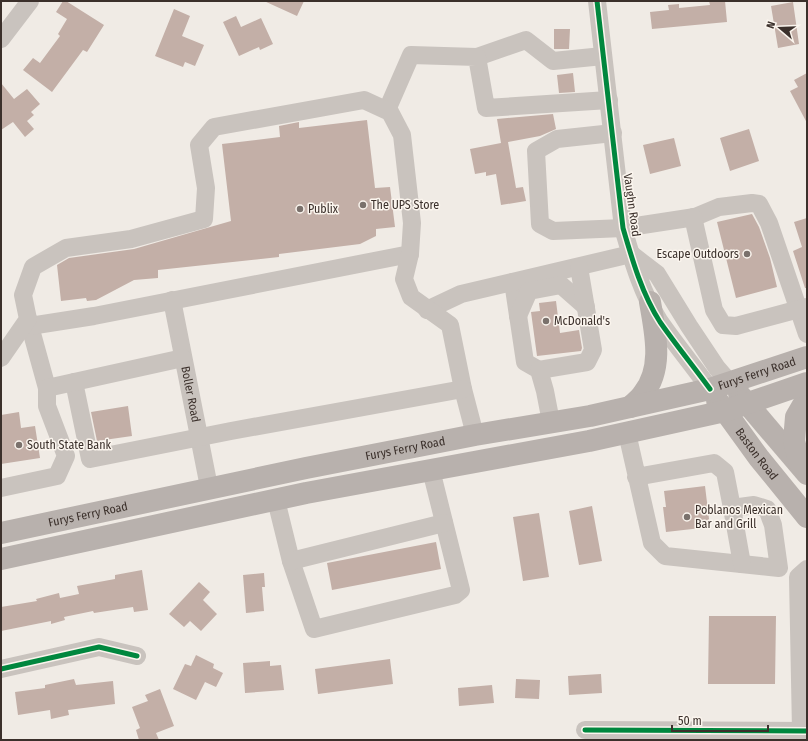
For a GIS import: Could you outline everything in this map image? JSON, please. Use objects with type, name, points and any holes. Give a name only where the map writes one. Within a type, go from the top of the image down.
[{"type":"main road","points":[[630,407],[643,394],[654,373],[657,344],[650,302]]},
{"type":"main road","name":"Furys Ferry Road","points":[[1,533],[209,487],[475,435],[630,407],[720,386],[807,357]]},
{"type":"main road","name":"Furys Ferry Road","points":[[1,559],[276,500],[627,433],[725,411],[807,383]]},
{"type":"main road","name":"Baston Road","points":[[720,386],[748,404],[804,471]]},
{"type":"main road","name":"Baston Road","points":[[720,386],[725,411],[759,458],[807,517]]},
{"type":"main road","points":[[804,471],[794,441],[796,414],[807,398]]},
{"type":"street","points":[[1,39],[30,1]]},
{"type":"street","name":"Vaughn Road","points":[[597,1],[623,228],[631,254],[659,321],[720,386]]},
{"type":"street","points":[[388,110],[411,55],[477,56],[526,40],[553,61],[603,56]]},
{"type":"street","points":[[477,56],[486,108],[609,100]]},
{"type":"street","points":[[1,488],[57,476],[66,456],[47,406],[46,388],[23,295],[33,266],[66,248],[130,239],[204,219],[206,188],[199,145],[214,127],[364,100],[388,110],[402,135],[412,223],[410,254],[404,279],[411,297],[427,310],[450,325],[463,389],[475,435]]},
{"type":"street","points":[[613,133],[557,139],[536,151],[540,224],[553,231],[623,228],[693,217],[719,207],[752,203],[762,206],[802,308],[807,334]]},
{"type":"street","points":[[693,217],[714,310],[724,325],[736,326],[802,308]]},
{"type":"street","points":[[1,358],[29,323],[172,300],[410,254]]},
{"type":"street","points":[[427,310],[461,294],[631,254]]},
{"type":"street","name":"Vaughn Road","points":[[631,254],[657,274],[717,368],[720,386]]},
{"type":"street","points":[[513,282],[525,362],[539,370],[587,362],[593,350],[578,266]]},
{"type":"street","points":[[518,316],[529,291],[561,285],[586,308]]},
{"type":"street","name":"Boller Road","points":[[172,300],[209,487]]},
{"type":"street","points":[[46,388],[183,358]]},
{"type":"street","points":[[539,370],[545,391],[550,422]]},
{"type":"street","points":[[74,382],[90,459],[200,437],[463,389]]},
{"type":"street","points":[[585,730],[804,731],[802,573],[779,568],[665,556],[652,543],[627,433]]},
{"type":"street","points":[[636,476],[714,463],[725,472],[742,564]]},
{"type":"street","points":[[276,500],[290,561],[314,629],[455,594],[461,590],[431,470]]},
{"type":"street","points":[[732,508],[754,505],[767,509],[773,525],[779,568]]},
{"type":"street","points":[[290,561],[444,523]]},
{"type":"street","points":[[1,669],[99,647],[137,656]]},
{"type":"building","points":[[63,1],[66,1],[104,25],[87,52],[83,50],[52,92],[23,70],[33,58],[40,63],[60,36],[58,34],[67,19],[56,12]]},
{"type":"building","points":[[264,1],[304,1],[297,16]]},
{"type":"building","points":[[709,1],[725,1],[727,22],[652,29],[650,12],[669,10],[668,5],[679,4],[679,8],[710,5]]},
{"type":"building","points":[[793,2],[799,44],[778,48],[771,6]]},
{"type":"building","points":[[174,9],[190,16],[182,36],[204,45],[195,66],[185,62],[183,67],[155,56]]},
{"type":"building","points":[[236,16],[241,27],[261,18],[273,44],[260,50],[259,47],[239,56],[223,22]]},
{"type":"building","points":[[554,29],[570,29],[569,49],[554,49]]},
{"type":"building","points":[[573,73],[575,92],[559,93],[557,75]]},
{"type":"building","points":[[807,73],[807,123],[790,91],[798,87],[794,80]]},
{"type":"building","points":[[1,83],[14,99],[27,89],[40,104],[31,112],[34,115],[27,121],[34,129],[25,137],[13,122],[1,130]]},
{"type":"building","points":[[553,114],[556,129],[540,136],[508,142],[516,188],[523,187],[526,201],[501,205],[496,174],[486,176],[486,172],[475,174],[470,149],[501,143],[497,119]]},
{"type":"building","points":[[367,120],[375,188],[390,187],[395,227],[376,229],[376,236],[360,244],[279,254],[279,257],[158,270],[158,278],[134,280],[96,300],[87,301],[86,298],[61,301],[57,265],[69,258],[134,249],[231,221],[222,144],[280,137],[279,126],[299,122],[299,128]]},
{"type":"building","points":[[749,129],[759,161],[730,171],[720,138]]},
{"type":"building","points":[[674,138],[681,166],[650,174],[643,145]]},
{"type":"building","name":"Escape Outdoors","points":[[752,214],[759,227],[770,258],[777,287],[736,298],[717,222]]},
{"type":"building","points":[[807,218],[807,288],[805,288],[793,251],[802,247],[794,222]]},
{"type":"building","name":"McDonald's","points":[[556,301],[560,333],[579,330],[582,348],[581,351],[537,356],[531,312],[540,311],[539,303]]},
{"type":"building","points":[[128,406],[132,436],[97,441],[91,412]]},
{"type":"building","name":"South State Bank","points":[[19,412],[21,428],[35,426],[40,458],[1,464],[1,415]]},
{"type":"building","name":"Poblanos Mexican Bar and Grill","points":[[705,486],[710,527],[666,532],[663,507],[666,507],[664,491]]},
{"type":"building","points":[[592,506],[602,561],[579,565],[569,511]]},
{"type":"building","points":[[539,513],[549,577],[523,581],[513,517]]},
{"type":"building","points":[[436,542],[441,569],[332,590],[327,563]]},
{"type":"building","points":[[142,570],[148,610],[134,612],[133,607],[94,613],[93,611],[64,617],[65,620],[51,624],[51,621],[1,631],[1,607],[37,601],[36,599],[59,593],[60,598],[79,594],[77,586],[115,579],[115,575]]},
{"type":"building","points":[[264,573],[265,587],[262,587],[264,611],[246,613],[243,575]]},
{"type":"building","points":[[199,582],[210,592],[203,600],[217,614],[201,631],[190,621],[184,627],[169,614]]},
{"type":"building","points":[[709,616],[776,616],[775,684],[708,684]]},
{"type":"building","points":[[196,655],[214,664],[213,668],[223,673],[216,687],[205,682],[196,700],[173,689],[185,664],[191,666]]},
{"type":"building","points":[[390,659],[393,684],[318,694],[315,669]]},
{"type":"building","points":[[270,661],[270,666],[281,665],[284,690],[245,693],[243,663]]},
{"type":"building","points":[[601,674],[602,693],[569,695],[568,676]]},
{"type":"building","points":[[74,679],[76,685],[113,681],[115,704],[68,710],[69,715],[51,719],[50,710],[18,715],[15,692],[45,688],[45,685]]},
{"type":"building","points":[[516,679],[540,680],[539,699],[515,698]]},
{"type":"building","points":[[492,685],[494,703],[459,706],[458,688]]},
{"type":"building","points":[[160,689],[174,726],[156,733],[159,740],[139,740],[136,730],[140,728],[132,707],[148,701],[145,695]]},
{"type":"cycle path","points":[[597,1],[623,228],[638,276],[648,300],[666,331],[710,389]]},
{"type":"cycle path","points":[[1,669],[99,647],[137,656]]},
{"type":"cycle path","points":[[585,730],[807,731]]},
{"type":"place","name":"The UPS Store","points":[[363,205]]},
{"type":"place","name":"Publix","points":[[300,209]]},
{"type":"place","name":"Escape Outdoors","points":[[747,254]]},
{"type":"place","name":"McDonald's","points":[[546,321]]},
{"type":"place","name":"South State Bank","points":[[19,445]]},
{"type":"place","name":"Poblanos Mexican Bar and Grill","points":[[687,517]]}]
